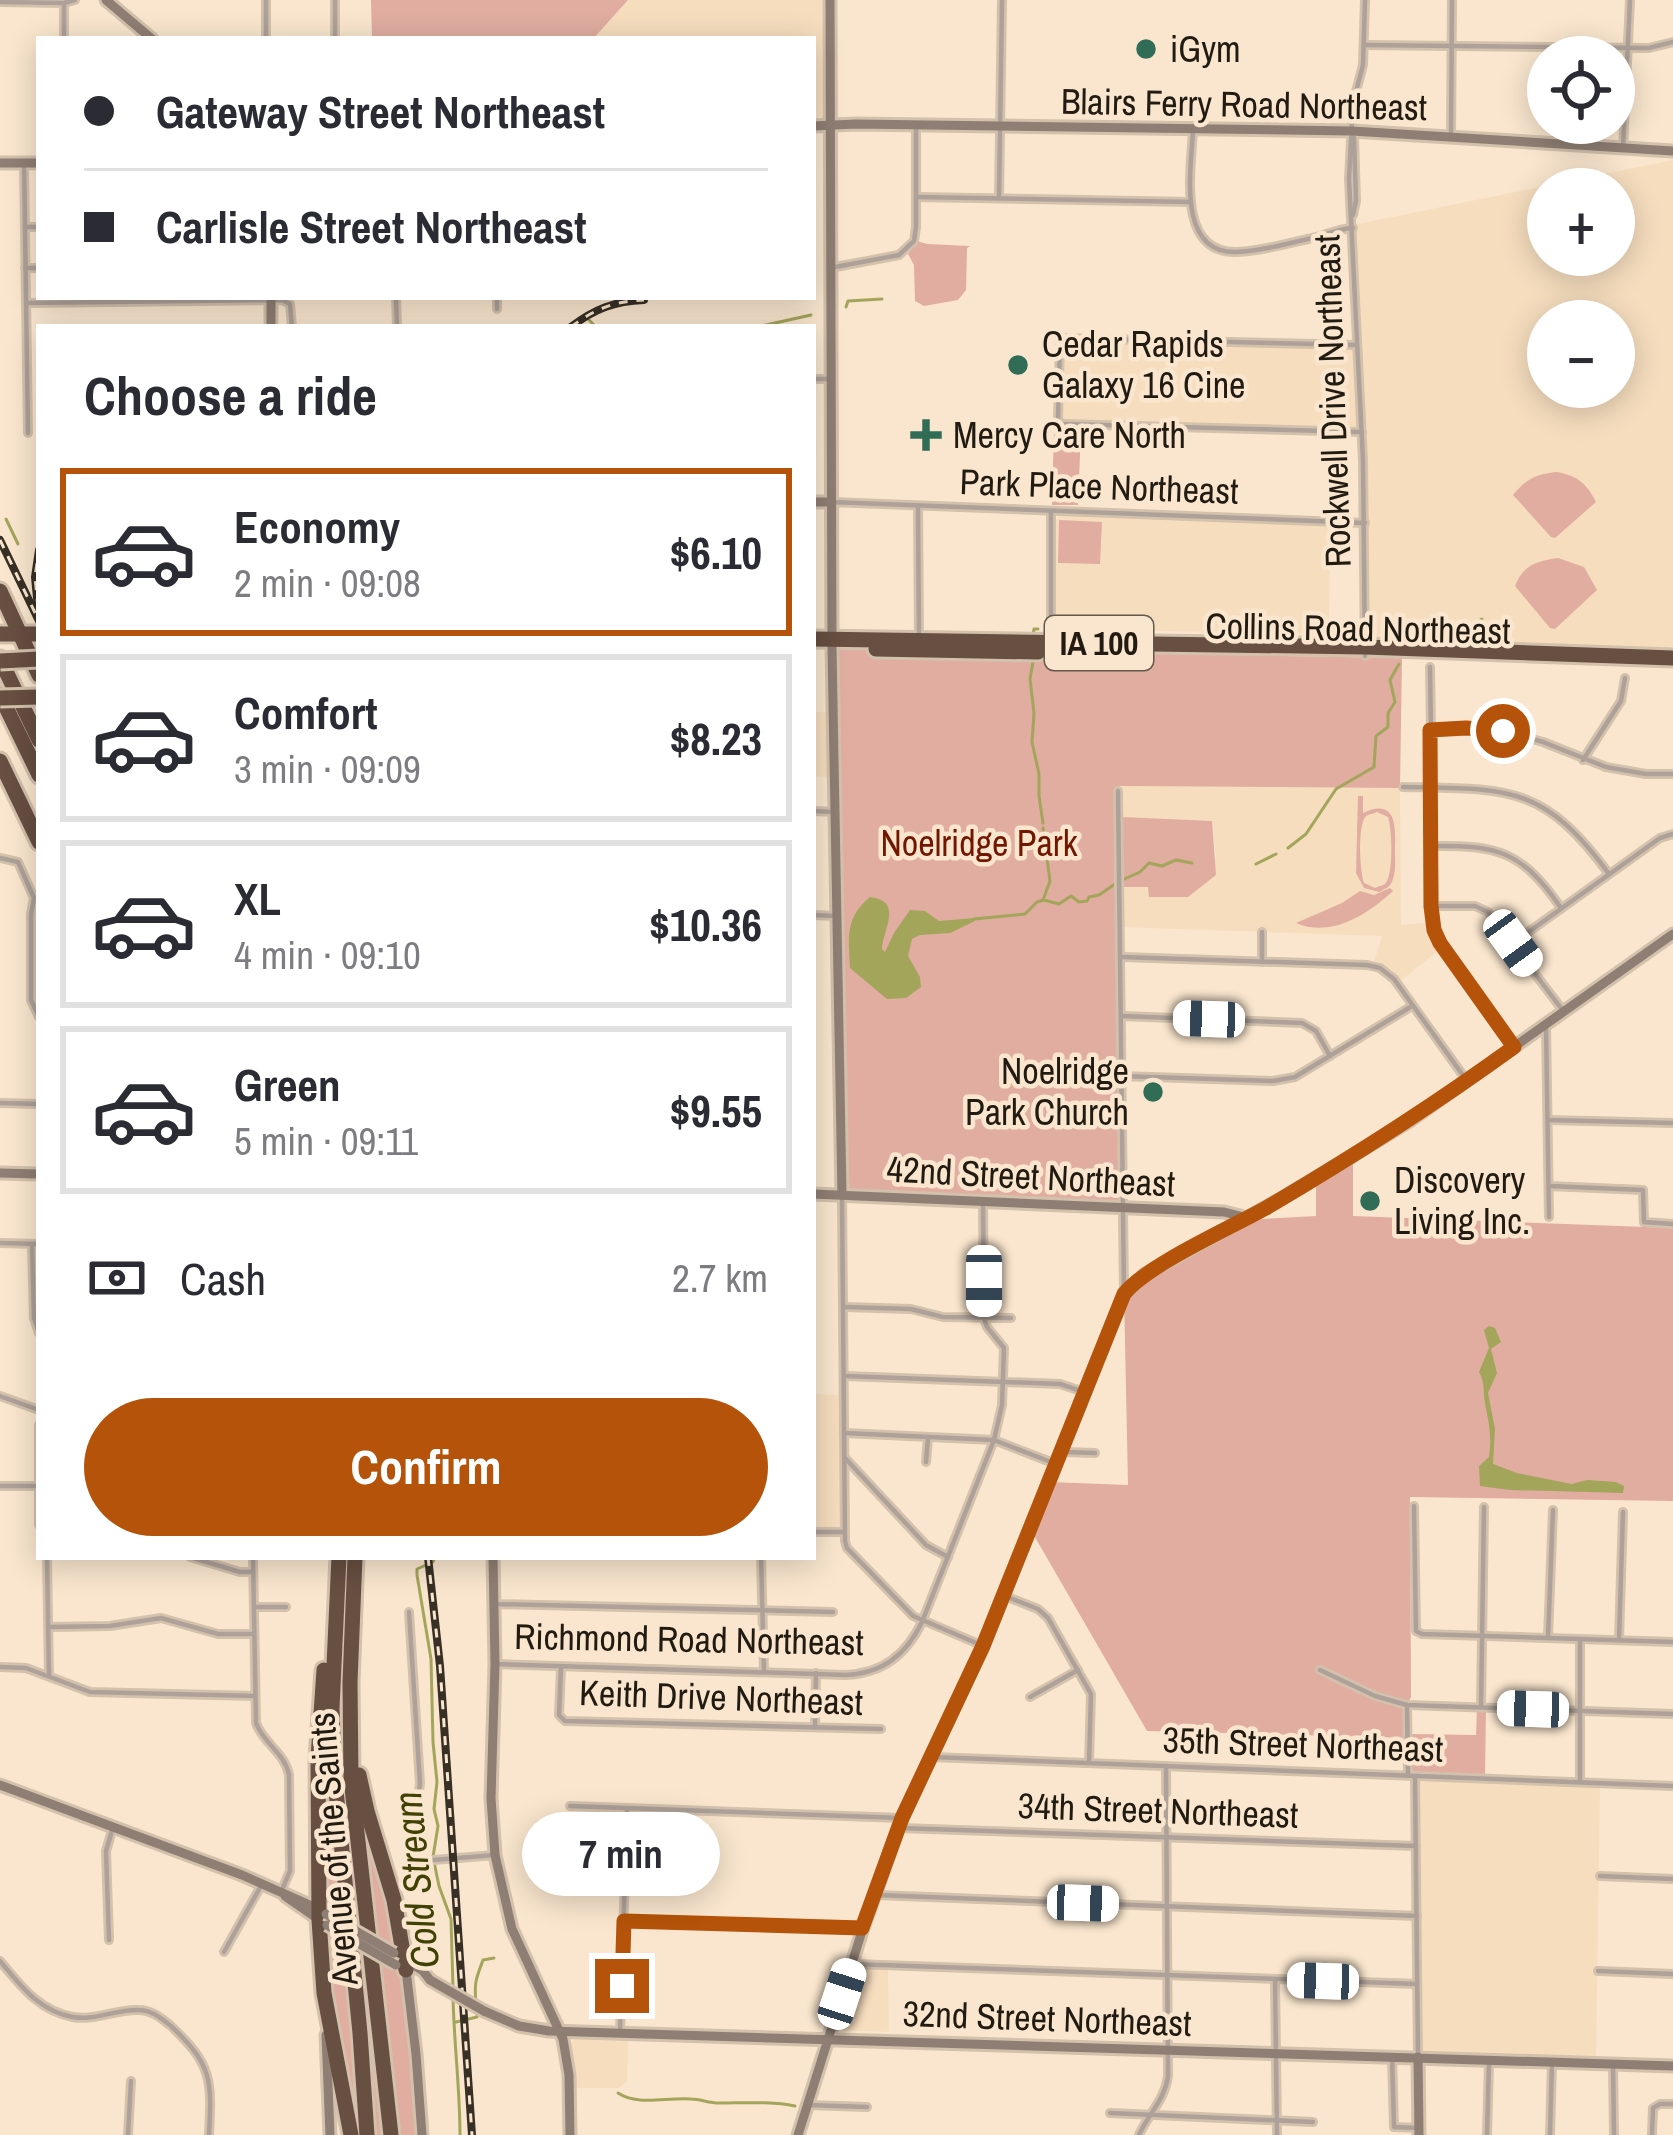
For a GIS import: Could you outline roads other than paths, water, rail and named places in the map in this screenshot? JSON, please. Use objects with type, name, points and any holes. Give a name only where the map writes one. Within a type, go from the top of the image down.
[{"type":"highway","points":[[0,591],[36,662]]},
{"type":"highway","name":"Collins Road Northeast","points":[[832,644],[919,639],[1673,663]]},
{"type":"highway","name":"Collins Road Northeast","points":[[970,651],[1047,647],[1051,642]]},
{"type":"highway","name":"Collins Road Northeast","points":[[816,643],[970,651],[1365,652]]},
{"type":"highway","points":[[0,663],[36,668]]},
{"type":"highway","points":[[0,663],[36,734]]},
{"type":"highway","points":[[36,697],[0,697],[36,769]]},
{"type":"highway","points":[[0,761],[36,831]]},
{"type":"highway","name":"Avenue of the Saints","points":[[339,1560],[334,1771],[367,2135]]},
{"type":"highway","name":"Avenue of the Saints","points":[[355,1560],[350,1706],[353,1811],[391,2135]]},
{"type":"highway","points":[[337,1590],[326,1647],[320,1727],[319,1884],[324,1994],[351,2135]]},
{"type":"highway","points":[[350,1706],[361,1789],[394,1900],[400,1962]]},
{"type":"highway","points":[[290,1895],[313,1895],[319,1884]]},
{"type":"main road","points":[[106,0],[148,36]]},
{"type":"main road","points":[[830,0],[832,644],[842,1195]]},
{"type":"main road","name":"Blairs Ferry Road Northeast","points":[[816,126],[1352,131],[1673,151]]},
{"type":"main road","points":[[0,163],[36,163]]},
{"type":"main road","points":[[816,502],[831,502]]},
{"type":"main road","points":[[798,2135],[900,1823],[983,1646],[1124,1294],[1145,1274],[1403,1125],[1673,934]]},
{"type":"main road","points":[[0,1173],[36,1174]]},
{"type":"main road","name":"42nd Street Northeast","points":[[816,1194],[1232,1213],[1244,1220]]},
{"type":"main road","points":[[494,1560],[491,1798],[495,1855],[512,1929],[560,2031],[569,2075],[570,2135]]},
{"type":"main road","points":[[0,1785],[290,1895]]},
{"type":"main road","name":"32nd Street Northeast","points":[[290,1895],[323,1917]]},
{"type":"main road","name":"32nd Street Northeast","points":[[290,1895],[484,2011],[527,2028],[1673,2066]]},
{"type":"main road","points":[[400,1962],[411,2000],[422,2135]]},
{"type":"main road","points":[[411,2000],[414,1986],[430,1980]]},
{"type":"main road","points":[[324,1994],[330,2135]]},
{"type":"main road","points":[[527,2028],[544,2019],[544,1998]]},
{"type":"main road","points":[[1418,2057],[1419,2132]]},
{"type":"street","points":[[0,2],[75,0]]},
{"type":"street","points":[[266,0],[266,36]]},
{"type":"street","points":[[335,0],[335,36]]},
{"type":"street","points":[[999,199],[1001,0]]},
{"type":"street","name":"Rockwell Drive Northeast","points":[[1365,0],[1363,65],[1352,131],[1365,652]]},
{"type":"street","points":[[1450,136],[1452,0]]},
{"type":"street","points":[[1628,36],[1630,0]]},
{"type":"street","points":[[64,3],[64,36]]},
{"type":"street","points":[[1635,48],[1673,42]]},
{"type":"street","points":[[1364,45],[1527,47]]},
{"type":"street","points":[[830,268],[903,253],[916,237],[916,125]]},
{"type":"street","points":[[1193,128],[1193,223],[1204,240],[1232,252],[1353,228]]},
{"type":"street","points":[[24,163],[28,433]]},
{"type":"street","points":[[24,197],[36,197]]},
{"type":"street","points":[[916,197],[1191,202]]},
{"type":"street","points":[[25,227],[36,227]]},
{"type":"street","points":[[26,268],[36,268]]},
{"type":"street","points":[[26,303],[146,300]]},
{"type":"street","points":[[496,300],[496,309]]},
{"type":"street","points":[[1358,345],[1064,338],[1060,342],[1058,420],[1062,424],[1362,432]]},
{"type":"street","points":[[816,379],[831,380]]},
{"type":"street","name":"Park Place Northeast","points":[[831,502],[1365,523]]},
{"type":"street","points":[[918,506],[919,639]]},
{"type":"street","points":[[1051,512],[1051,642]]},
{"type":"street","points":[[1430,668],[1434,930],[1514,1047]]},
{"type":"street","points":[[1583,760],[1621,701],[1625,678]]},
{"type":"street","points":[[1430,730],[1503,731],[1629,772],[1673,774]]},
{"type":"street","points":[[1403,787],[1498,790],[1538,804],[1578,834],[1609,874]]},
{"type":"street","points":[[1118,791],[1124,1294]]},
{"type":"street","points":[[816,811],[835,812]]},
{"type":"street","points":[[1513,943],[1660,838],[1673,834]]},
{"type":"street","points":[[1431,846],[1485,848],[1510,856],[1535,875],[1561,908]]},
{"type":"street","points":[[0,858],[18,862],[34,898],[32,1000],[36,1010]]},
{"type":"street","points":[[1431,906],[1481,908],[1493,917],[1564,1012]]},
{"type":"street","points":[[816,915],[836,916]]},
{"type":"street","points":[[1262,932],[1262,962]]},
{"type":"street","points":[[1120,957],[1380,968],[1394,980],[1467,1082]]},
{"type":"street","points":[[1121,1076],[1283,1080],[1412,1006]]},
{"type":"street","points":[[1121,1016],[1302,1023],[1316,1031],[1330,1056]]},
{"type":"street","points":[[1546,1026],[1549,1217]]},
{"type":"street","points":[[0,1103],[36,1104]]},
{"type":"street","points":[[1548,1120],[1673,1123]]},
{"type":"street","points":[[1549,1186],[1643,1190],[1644,1222],[1673,1224]]},
{"type":"street","points":[[842,1195],[844,1532],[848,1547],[904,1609],[922,1622],[983,1646]]},
{"type":"street","name":"Richmond Road Northeast","points":[[494,1664],[859,1675],[902,1653],[922,1622],[994,1440],[1002,1405],[1004,1348],[984,1318],[983,1201]]},
{"type":"street","points":[[0,1243],[36,1244],[36,1324]]},
{"type":"street","points":[[843,1306],[911,1309],[943,1317],[1011,1318]]},
{"type":"street","points":[[843,1376],[1060,1384],[1084,1392]]},
{"type":"street","points":[[0,1396],[36,1409]]},
{"type":"street","points":[[843,1433],[994,1440],[1056,1464]]},
{"type":"street","points":[[926,1462],[928,1437]]},
{"type":"street","points":[[1061,1452],[1094,1453]]},
{"type":"street","points":[[844,1456],[926,1545],[948,1557]]},
{"type":"street","points":[[0,1486],[36,1486]]},
{"type":"street","points":[[1414,1506],[1416,1631],[1673,1642]]},
{"type":"street","points":[[1480,1707],[1484,1508]]},
{"type":"street","points":[[1548,1638],[1552,1510]]},
{"type":"street","points":[[1619,1640],[1623,1512]]},
{"type":"street","points":[[816,1532],[844,1532]]},
{"type":"street","points":[[47,1560],[49,1676]]},
{"type":"street","points":[[200,1560],[253,1572]]},
{"type":"street","points":[[253,1560],[258,1730],[289,1769],[290,1895]]},
{"type":"street","points":[[761,1560],[764,1672]]},
{"type":"street","points":[[1004,1595],[1048,1618],[1078,1670],[1090,1694],[1089,1762]]},
{"type":"street","points":[[494,1604],[833,1612]]},
{"type":"street","points":[[254,1607],[286,1607]]},
{"type":"street","points":[[409,1612],[420,1783],[412,1856],[441,1861],[495,1855]]},
{"type":"street","points":[[49,1627],[110,1626],[161,1618],[218,1634],[254,1634]]},
{"type":"street","points":[[1580,1639],[1580,1782]]},
{"type":"street","name":"Keith Drive Northeast","points":[[561,1665],[561,1719],[881,1729]]},
{"type":"street","points":[[0,1667],[26,1668],[90,1692],[255,1696]]},
{"type":"street","points":[[1030,1697],[1078,1670]]},
{"type":"street","points":[[1320,1670],[1407,1705],[1673,1714]]},
{"type":"street","points":[[815,1727],[816,1673]]},
{"type":"street","points":[[1407,1705],[1416,1846],[1418,2057]]},
{"type":"street","name":"35th Street Northeast","points":[[932,1757],[1673,1786]]},
{"type":"street","points":[[1139,2135],[1167,2086],[1166,1766]]},
{"type":"street","name":"34th Street Northeast","points":[[569,1807],[1416,1846]]},
{"type":"street","points":[[620,2032],[628,1808]]},
{"type":"street","points":[[109,1940],[106,1851],[113,1827]]},
{"type":"street","points":[[1600,1876],[1673,1879]]},
{"type":"street","points":[[224,1952],[262,1883]]},
{"type":"street","points":[[874,1895],[1417,1916]]},
{"type":"street","points":[[624,1921],[862,1928]]},
{"type":"street","points":[[0,1961],[35,2001],[54,2011],[82,2018],[144,2010],[163,2019],[204,2062],[209,2135]]},
{"type":"street","points":[[851,1964],[1417,1984]]},
{"type":"street","points":[[1598,1971],[1673,1974]]},
{"type":"street","points":[[1275,1979],[1277,2135]]},
{"type":"street","points":[[1392,2056],[1394,2127],[1419,2132]]},
{"type":"street","points":[[1487,2135],[1490,2060]]},
{"type":"street","points":[[1550,2135],[1552,2061]]},
{"type":"street","points":[[1613,2064],[1614,2135]]},
{"type":"street","points":[[128,2135],[131,2081]]},
{"type":"street","points":[[1652,2135],[1656,2106],[1673,2104]]},
{"type":"street","points":[[807,2105],[867,2107]]},
{"type":"street","points":[[1110,2113],[1313,2122]]},
{"type":"waterway","points":[[846,307],[848,301],[882,299]]},
{"type":"waterway","points":[[770,324],[811,315]]},
{"type":"waterway","points":[[589,320],[593,324]]},
{"type":"waterway","points":[[6,519],[18,544]]},
{"type":"waterway","points":[[1390,622],[1474,625],[1482,619]]},
{"type":"waterway","points":[[1033,635],[1038,629]]},
{"type":"waterway","points":[[1033,662],[1032,742],[1043,823]]},
{"type":"waterway","points":[[1288,848],[1306,834],[1336,789],[1374,767],[1376,736],[1388,727],[1388,713],[1395,702],[1390,680],[1399,664]]},
{"type":"waterway","points":[[1043,828],[1050,881],[1043,900]]},
{"type":"waterway","points":[[1256,864],[1276,854]]},
{"type":"waterway","points":[[1122,880],[1149,863],[1192,863]]},
{"type":"waterway","points":[[974,919],[1025,914],[1044,900],[1059,904],[1071,896],[1087,901],[1115,884]]},
{"type":"waterway","name":"Cold Stream","points":[[434,1560],[417,1569],[417,1575],[431,1659],[438,1826],[433,1857],[451,1919],[453,1988]]},
{"type":"waterway","points":[[476,2003],[483,1960],[494,1958]]},
{"type":"waterway","name":"Cold Stream","points":[[453,1997],[460,2135]]},
{"type":"waterway","points":[[456,2022],[477,2017],[477,2012]]},
{"type":"waterway","points":[[618,2093],[643,2100],[795,2106]]},
{"type":"railway","points":[[575,324],[605,307],[644,300]]},
{"type":"railway","points":[[0,540],[36,615]]},
{"type":"railway","points":[[36,570],[36,587]]},
{"type":"railway","points":[[428,1560],[440,1666],[472,2135]]},
{"type":"place","name":"iGym","points":[[1146,49]]},
{"type":"place","name":"Cedar Rapids Galaxy 16 Cine","points":[[1018,365]]},
{"type":"place","name":"Mercy Care North","points":[[926,435]]},
{"type":"place","name":"Noelridge Park Church","points":[[1153,1092]]},
{"type":"place","name":"Discovery Living Inc.","points":[[1370,1201]]},
{"type":"park label","name":"Noelridge Park","points":[[979,843]]}]
